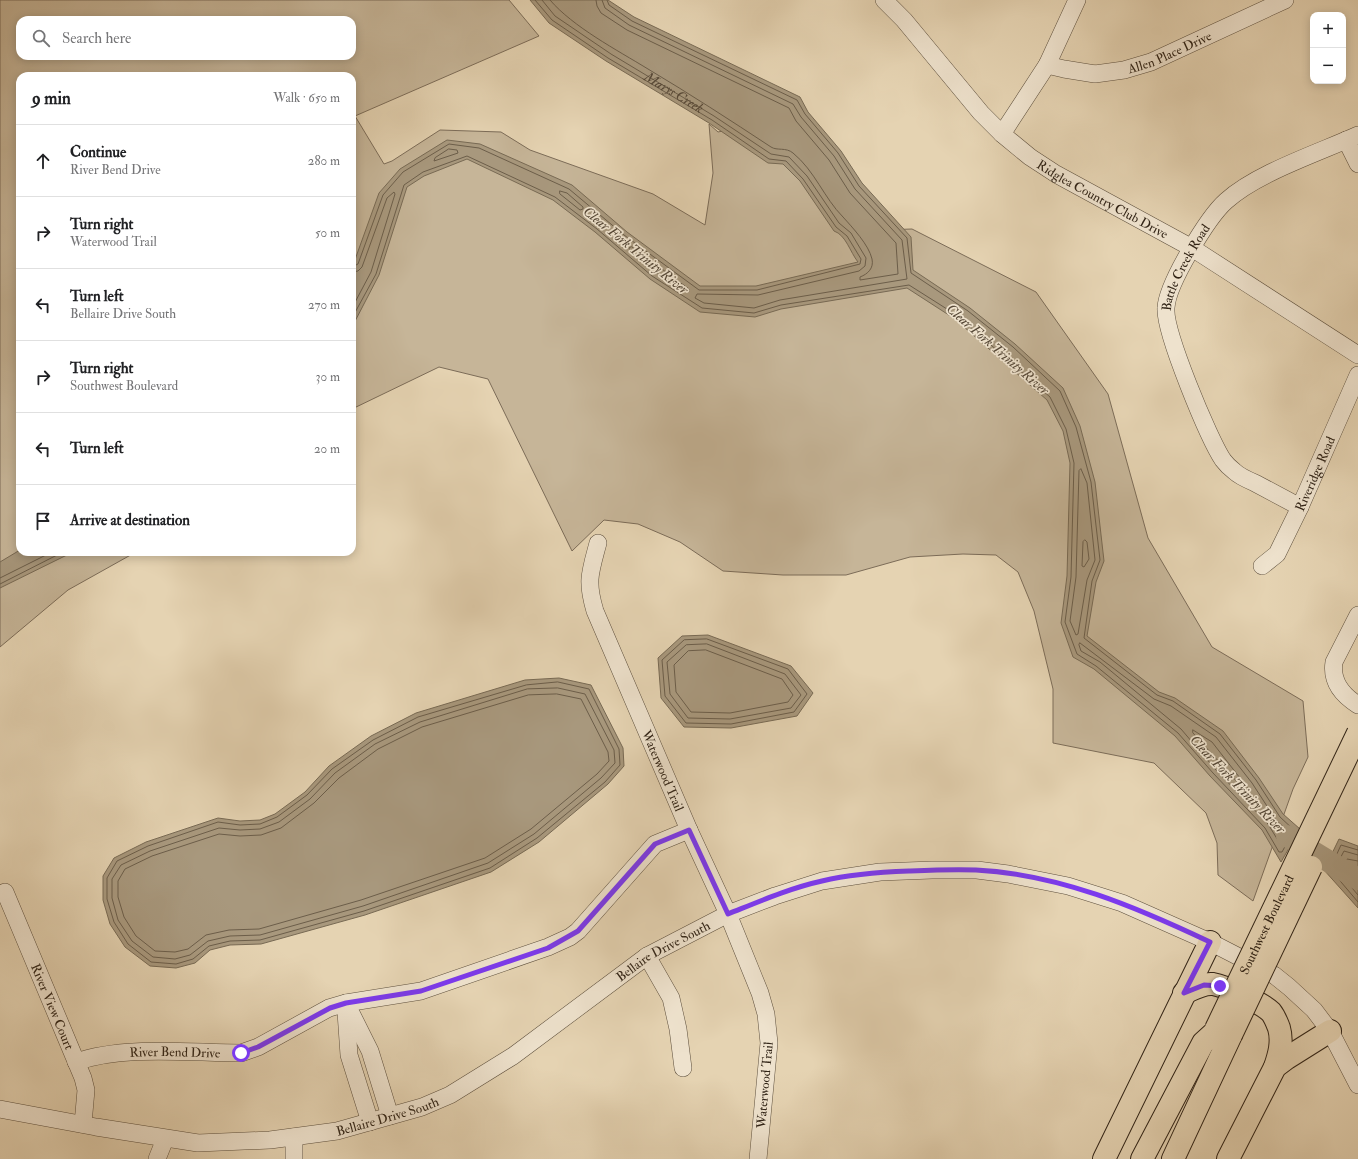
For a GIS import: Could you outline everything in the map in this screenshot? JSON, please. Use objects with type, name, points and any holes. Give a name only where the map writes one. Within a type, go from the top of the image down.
[{"type":"main road","name":"Southwest Boulevard","points":[[1173,1159],[1220,1033],[1358,733]]},
{"type":"main road","name":"Southwest Boulevard","points":[[1156,1159],[1358,767]]},
{"type":"main road","points":[[1104,1159],[1210,942]]},
{"type":"main road","points":[[1184,993],[1204,985],[1220,986],[1263,1006],[1276,1020],[1281,1037],[1275,1067],[1228,1159]]},
{"type":"main road","points":[[1275,1067],[1330,1031]]},
{"type":"main road","points":[[1142,1159],[1203,1043],[1220,1033]]},
{"type":"street","name":"Ridglea Country Club Drive","points":[[884,0],[904,20],[981,113],[1002,134],[1030,158],[1056,174],[1192,248],[1358,355]]},
{"type":"street","points":[[1002,134],[1047,64],[1077,0]]},
{"type":"street","name":"Allen Place Drive","points":[[1047,64],[1064,69],[1095,74],[1124,70],[1151,62],[1285,0]]},
{"type":"street","points":[[1352,137],[1358,164]]},
{"type":"street","name":"Battle Creek Road","points":[[1300,507],[1235,473],[1223,460],[1181,365],[1168,323],[1166,308],[1170,292],[1192,248],[1208,222],[1226,201],[1249,184],[1352,137]]},
{"type":"street","name":"Riveridge Road","points":[[1262,566],[1277,554],[1300,507],[1358,375]]},
{"type":"street","name":"Waterwood Trail","points":[[598,543],[590,575],[589,590],[595,611],[615,661],[689,830],[728,914],[760,993],[766,1014],[769,1043],[758,1159]]},
{"type":"street","points":[[1358,615],[1334,662],[1332,670],[1337,686],[1346,697],[1358,705]]},
{"type":"street","name":"River Bend Drive","points":[[76,1062],[95,1056],[123,1052],[241,1053],[258,1047],[330,1008],[346,1003],[421,991],[548,948],[570,937],[578,931],[655,844],[689,830]]},
{"type":"street","name":"Bellaire Drive South","points":[[0,1109],[165,1139],[198,1143],[270,1140],[337,1131],[422,1107],[450,1095],[513,1056],[647,956],[728,914],[775,896],[822,881],[880,872],[977,870],[1039,879],[1122,902],[1210,942],[1262,969],[1284,983],[1314,1010],[1330,1031],[1358,1085]]},
{"type":"street","name":"River View Court","points":[[5,892],[76,1062],[86,1090],[83,1124]]},
{"type":"street","points":[[647,956],[671,998],[678,1029],[683,1068]]},
{"type":"street","points":[[346,1003],[370,1050],[390,1116]]},
{"type":"street","points":[[346,1003],[349,1055],[370,1122]]},
{"type":"street","points":[[294,1137],[294,1159]]},
{"type":"street","points":[[158,1159],[165,1139]]},
{"type":"shaded area","points":[[0,0],[509,0],[539,36],[356,116],[356,72],[16,72],[16,556],[129,556],[68,590],[0,647]]},
{"type":"shaded area","points":[[356,118],[384,164],[392,161],[440,130],[501,132],[530,150],[653,194],[705,225],[713,173],[709,124],[718,132],[747,126],[849,231],[912,229],[1036,292],[1108,394],[1148,538],[1212,647],[1303,701],[1308,757],[1293,789],[1253,901],[1218,875],[1217,843],[1206,813],[1154,763],[1053,743],[1053,689],[1034,611],[1018,572],[996,555],[963,554],[910,557],[846,575],[783,575],[723,571],[680,542],[638,524],[604,520],[572,551],[488,379],[439,367],[356,407]]},
{"type":"water","name":"Marys Creek","points":[[530,0],[608,0],[634,17],[800,97],[808,112],[841,151],[862,183],[911,237],[913,270],[970,308],[1015,344],[1063,388],[1080,426],[1095,482],[1104,561],[1096,582],[1087,636],[1159,692],[1175,698],[1223,731],[1259,778],[1283,814],[1300,829],[1281,862],[1262,830],[1210,776],[1175,736],[1094,669],[1073,657],[1061,623],[1067,576],[1070,463],[1063,431],[1047,400],[955,319],[907,288],[781,309],[755,317],[700,312],[650,279],[595,232],[553,200],[467,159],[424,176],[407,187],[379,275],[356,319],[356,257],[379,193],[400,169],[447,140],[480,144],[572,185],[627,232],[700,286],[756,286],[858,262],[845,240],[834,231],[800,181],[783,164],[768,163],[709,123],[606,61],[549,23]]},
{"type":"water","points":[[16,552],[16,556],[65,556],[0,588],[0,562]]},
{"type":"water","points":[[708,635],[791,666],[813,693],[797,716],[731,728],[684,727],[661,698],[658,658],[682,636]]},
{"type":"water","points":[[559,678],[591,685],[623,748],[624,766],[608,784],[539,842],[491,872],[365,915],[261,944],[230,945],[210,950],[195,963],[176,968],[150,966],[125,947],[110,924],[103,900],[103,876],[114,858],[146,842],[218,818],[240,821],[260,820],[275,814],[305,792],[329,766],[371,736],[416,713],[525,680]]},
{"type":"water","points":[[1339,839],[1358,846],[1358,908],[1324,870]]},
{"type":"waterway","name":"Clear Fork Trinity River","points":[[1287,836],[1358,879]]},
{"type":"route","points":[[241,1053],[258,1047],[330,1008],[346,1003],[421,991],[548,948],[570,937],[578,931],[655,844],[689,830],[728,914],[775,896],[822,881],[880,872],[977,870],[1008,874],[1068,886],[1122,902],[1210,942],[1184,993],[1204,985],[1213,984],[1220,986]]}]
